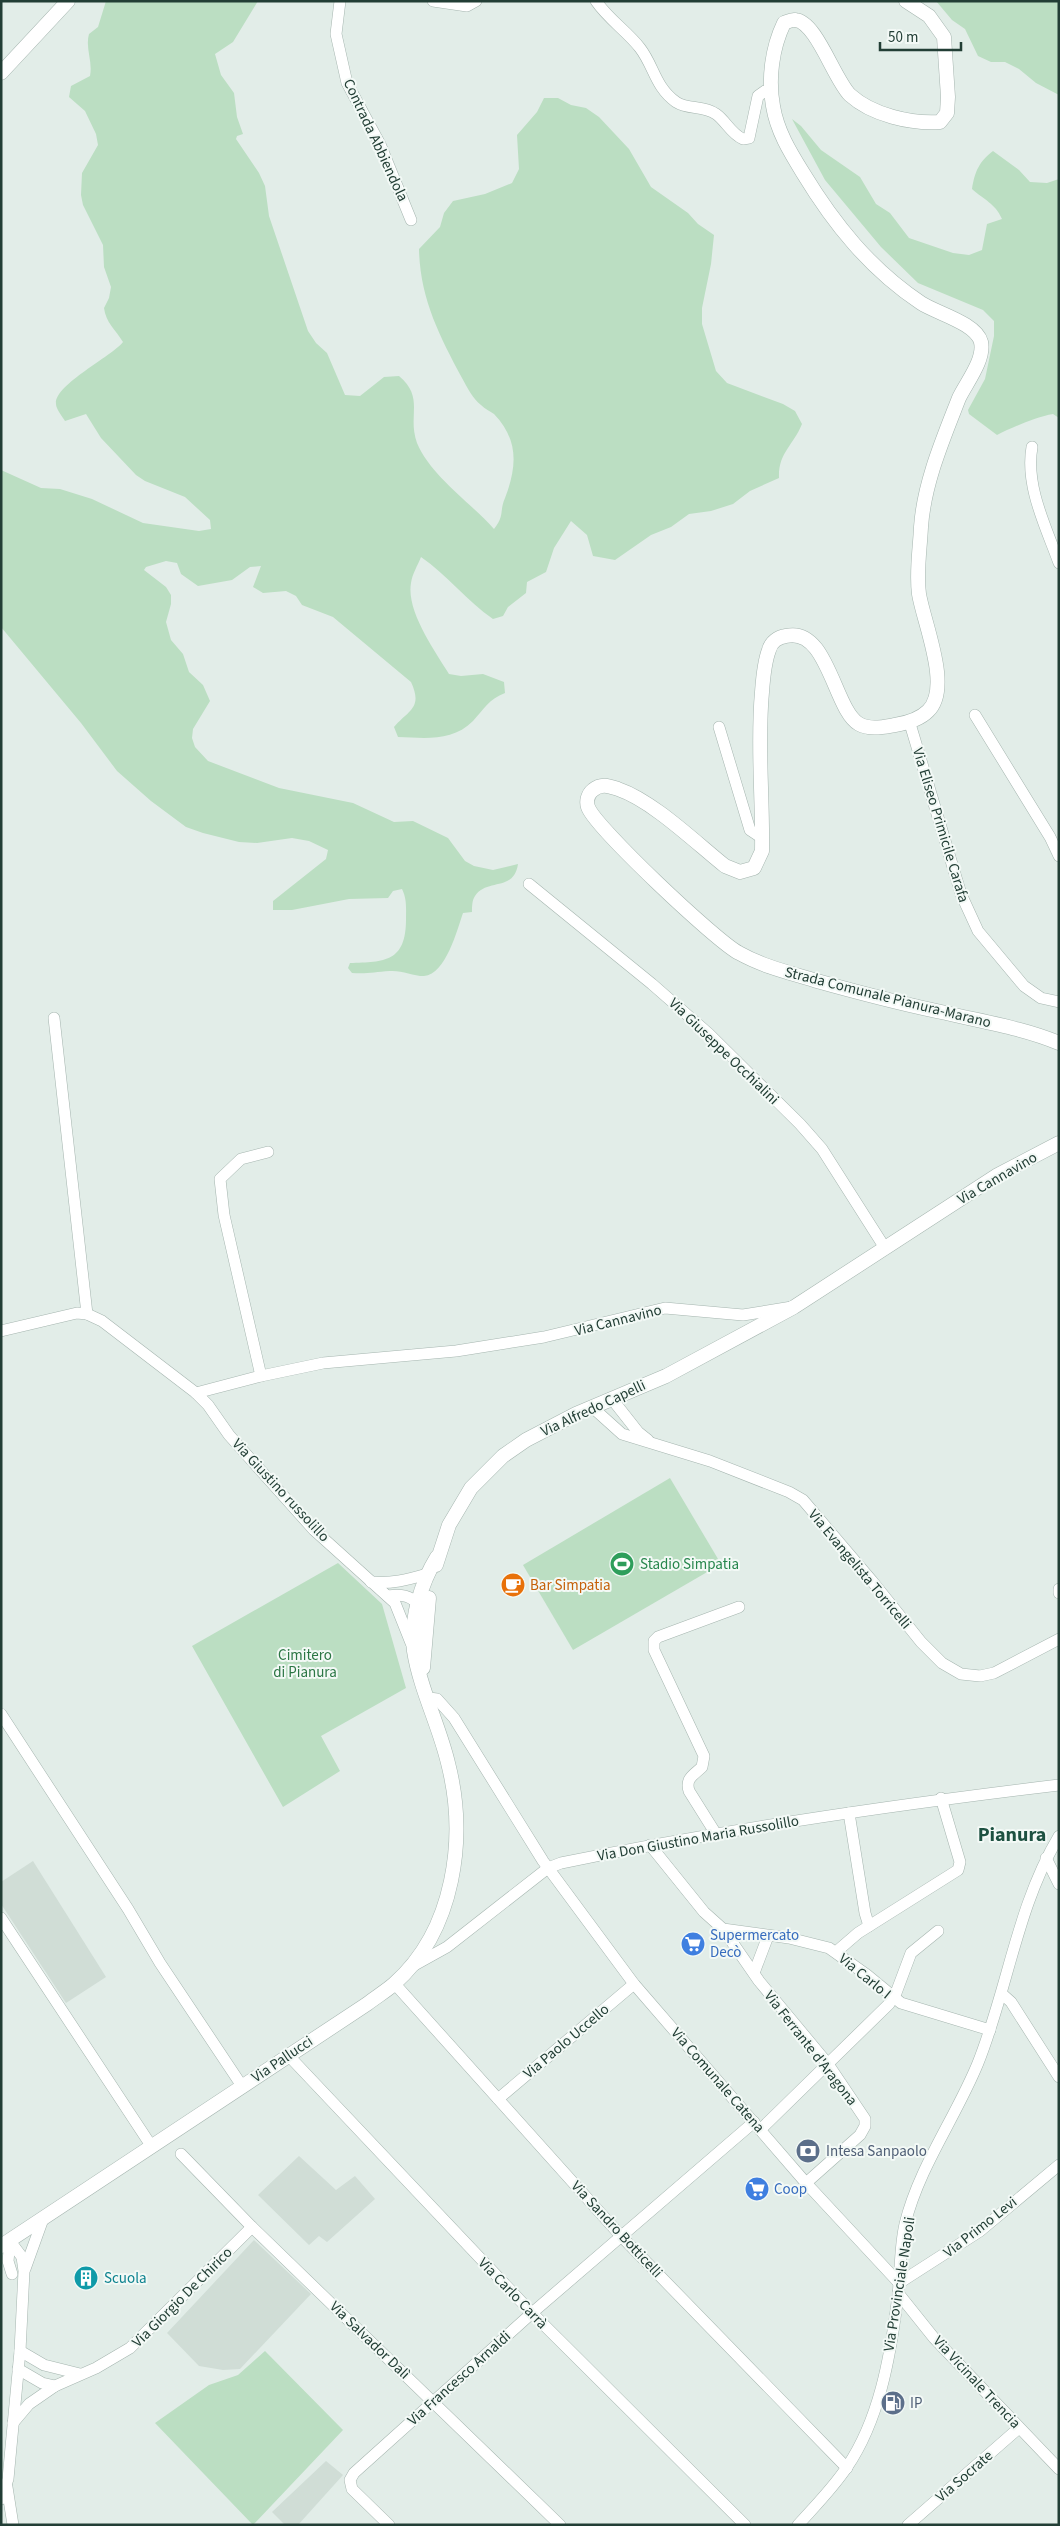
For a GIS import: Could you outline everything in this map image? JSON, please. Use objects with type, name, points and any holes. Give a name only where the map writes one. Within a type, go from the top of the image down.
[{"type":"street","points":[[1,73],[68,1]]},
{"type":"street","name":"Contrada Abbiendola","points":[[340,1],[336,34],[347,83],[380,144],[411,220]]},
{"type":"street","points":[[433,1],[467,6],[476,1]]},
{"type":"street","points":[[596,1],[613,23],[630,36],[642,51],[653,75],[665,92],[684,106],[713,112],[737,136],[743,139],[749,138],[758,96],[765,90],[772,92]]},
{"type":"street","name":"Strada Comunale Pianura-Marano","points":[[906,1],[929,16],[944,38],[948,97],[947,113],[940,122],[903,119],[862,104],[849,94],[830,65],[819,41],[806,23],[795,19],[784,23],[779,35],[772,70],[772,92],[773,109],[782,138],[830,216],[861,253],[890,281],[923,305],[964,324],[975,332],[981,341],[981,354],[961,395],[943,442],[928,490],[922,520],[919,591],[938,676],[934,702],[930,710],[910,722],[874,728],[857,723],[849,713],[825,662],[808,639],[794,634],[779,637],[769,647],[764,671],[760,714],[762,851],[754,868],[740,872],[725,866],[645,803],[623,791],[600,786],[591,791],[587,802],[596,822],[709,931],[738,953],[770,967],[875,997],[1018,1030],[1059,1043]]},
{"type":"street","points":[[1032,448],[1030,458],[1035,494],[1059,563]]},
{"type":"street","points":[[975,715],[1050,837],[1059,856]]},
{"type":"street","name":"Via Eliseo Primicile Carafa","points":[[911,727],[961,894],[978,931],[1024,986],[1041,998],[1059,1002]]},
{"type":"street","points":[[719,728],[750,830],[762,838]]},
{"type":"street","name":"Via Giuseppe Occhialini","points":[[529,884],[652,984],[709,1034],[800,1124],[825,1154],[885,1248]]},
{"type":"street","points":[[1,1331],[77,1313],[88,1314],[54,1018]]},
{"type":"street","name":"Via Cannavino","points":[[196,1393],[261,1376],[323,1363],[456,1351],[544,1337],[665,1308],[742,1315],[794,1307],[996,1176],[1058,1143]]},
{"type":"street","points":[[261,1376],[224,1215],[220,1178],[241,1159],[268,1152]]},
{"type":"street","name":"Via Alfredo Capelli","points":[[427,1942],[446,1904],[456,1850],[457,1820],[449,1764],[422,1680],[418,1604],[456,1511],[471,1488],[503,1456],[547,1428],[666,1376],[794,1307]]},
{"type":"street","name":"Via Giustino russolillo","points":[[88,1314],[102,1321],[196,1393],[208,1405],[229,1435],[314,1530],[397,1606]]},
{"type":"street","name":"Via Evangelista Torricelli","points":[[612,1399],[638,1432],[650,1442]]},
{"type":"street","name":"Via Evangelista Torricelli","points":[[592,1407],[622,1434],[778,1487],[803,1500],[921,1642],[942,1664],[961,1674],[980,1676],[994,1673],[1059,1639]]},
{"type":"street","points":[[371,1582],[402,1582],[431,1574]]},
{"type":"street","name":"Via Alfredo Capelli","points":[[419,1651],[431,1574]]},
{"type":"street","points":[[388,1596],[407,1596],[418,1604]]},
{"type":"street","points":[[397,1606],[408,1608],[418,1604]]},
{"type":"street","points":[[397,1606],[419,1651]]},
{"type":"street","points":[[716,1834],[687,1785],[690,1777],[702,1767],[704,1756],[653,1645],[658,1637],[739,1607]]},
{"type":"street","points":[[429,1698],[437,1699],[454,1718],[548,1868]]},
{"type":"street","points":[[1,1714],[128,1909],[160,1963],[242,2086]]},
{"type":"street","name":"Via Don Giustino Maria Russolillo","points":[[548,1868],[561,1863],[716,1834],[941,1798],[1059,1785]]},
{"type":"street","points":[[836,1952],[869,1926],[958,1870],[960,1862],[941,1798]]},
{"type":"street","points":[[849,1813],[865,1913],[869,1926]]},
{"type":"street","name":"Via Provinciale Napoli","points":[[798,2525],[847,2468],[876,2404],[885,2373],[899,2288],[902,2238],[911,2206],[977,2064],[1002,1994],[1025,1910],[1046,1858],[1059,1836]]},
{"type":"street","points":[[650,1845],[704,1912],[723,1929]]},
{"type":"street","points":[[1046,1858],[1059,1884]]},
{"type":"street","name":"Via Pallucci","points":[[409,1968],[446,1947],[548,1868]]},
{"type":"street","name":"Via Comunale Catena","points":[[548,1868],[634,1984],[899,2288]]},
{"type":"street","points":[[1,1918],[152,2146]]},
{"type":"street","name":"Via Carlo I","points":[[723,1929],[802,1941],[836,1952],[903,2004],[990,2030]]},
{"type":"street","name":"Via Ferrante d'Aragona","points":[[723,1929],[754,1973],[828,2064],[863,2115],[865,2126],[860,2135],[806,2183]]},
{"type":"street","points":[[894,1998],[911,1953],[938,1931]]},
{"type":"street","points":[[754,1973],[768,1936]]},
{"type":"street","points":[[427,1942],[435,1947],[446,1947]]},
{"type":"street","name":"Via Pallucci","points":[[6,2243],[394,1984],[409,1968],[427,1942]]},
{"type":"street","name":"Via Sandro Botticelli","points":[[394,1984],[621,2236],[847,2468]]},
{"type":"street","name":"Via Paolo Uccello","points":[[498,2099],[634,1984]]},
{"type":"street","points":[[1002,1994],[1011,2002],[1059,2076]]},
{"type":"street","name":"Via Francesco Arnaldi","points":[[389,2525],[352,2489],[350,2480],[354,2473],[621,2236],[757,2126],[828,2064],[894,1998]]},
{"type":"street","name":"Via Carlo Carrà","points":[[288,2055],[532,2313],[745,2525]]},
{"type":"street","name":"Via Salvador Dalì","points":[[181,2154],[252,2227],[560,2525]]},
{"type":"street","name":"Via Primo Levi","points":[[899,2288],[980,2231],[1059,2165]]},
{"type":"street","points":[[9,2521],[6,2487],[20,2351],[24,2271],[44,2219]]},
{"type":"street","name":"Via Giorgio De Chirico","points":[[13,2423],[29,2404],[55,2386],[96,2368],[130,2348],[252,2227]]},
{"type":"street","points":[[6,2243],[18,2249],[24,2271]]},
{"type":"street","points":[[6,2243],[8,2261],[6,2271],[23,2284]]},
{"type":"street","name":"Via Vicinale Trencia","points":[[899,2288],[934,2338],[1059,2468]]},
{"type":"street","points":[[20,2351],[44,2365],[80,2374]]},
{"type":"street","points":[[18,2369],[42,2383],[55,2386]]},
{"type":"street","name":"Via Socrate","points":[[908,2525],[1019,2428]]},
{"type":"street","points":[[1,2499],[6,2487]]},
{"type":"shaded area","points":[[33,1861],[106,1977],[66,2003],[1,1904],[1,1882]]},
{"type":"shaded area","points":[[299,2156],[336,2190],[355,2176],[375,2199],[327,2242],[319,2236],[309,2245],[258,2195]]},
{"type":"shaded area","points":[[254,2240],[311,2294],[240,2369],[223,2370],[199,2366],[167,2333]]},
{"type":"shaded area","points":[[326,2461],[343,2475],[298,2525],[285,2525],[272,2512]]},
{"type":"green space","points":[[106,1],[258,1],[233,42],[215,54],[221,75],[234,93],[237,117],[243,134],[237,136],[236,139],[259,173],[265,186],[269,216],[308,331],[316,343],[327,353],[345,395],[360,396],[384,377],[399,376],[407,384],[413,399],[414,433],[423,455],[441,477],[494,529],[501,517],[503,503],[512,475],[512,444],[502,424],[494,414],[473,396],[446,347],[427,300],[420,267],[419,249],[440,227],[444,213],[453,201],[485,194],[512,183],[519,169],[517,135],[537,112],[544,98],[558,98],[571,105],[586,108],[599,117],[629,149],[651,187],[688,213],[698,224],[714,235],[711,264],[702,308],[702,324],[716,371],[727,383],[783,404],[795,411],[802,424],[783,456],[779,469],[779,478],[750,491],[733,504],[711,511],[689,514],[671,527],[651,535],[615,560],[593,556],[587,535],[571,521],[554,548],[546,572],[527,582],[526,593],[508,607],[503,616],[493,619],[421,557],[411,583],[413,606],[423,630],[449,674],[461,676],[483,674],[504,682],[505,693],[491,701],[465,728],[447,736],[428,738],[398,737],[394,727],[413,708],[415,703],[416,698],[411,682],[333,617],[302,605],[296,596],[286,591],[263,593],[253,587],[261,566],[250,567],[232,580],[198,586],[181,574],[177,563],[166,561],[146,567],[144,570],[166,587],[171,595],[171,604],[166,622],[171,640],[183,654],[189,672],[203,685],[210,701],[193,729],[192,738],[195,747],[208,761],[279,788],[353,803],[394,822],[413,821],[448,838],[465,861],[474,866],[493,870],[518,864],[515,873],[506,882],[486,887],[475,896],[472,912],[463,913],[450,950],[439,968],[424,976],[394,971],[352,973],[348,968],[350,963],[383,960],[398,952],[405,933],[406,919],[405,896],[402,889],[393,891],[388,898],[349,899],[292,910],[273,910],[273,901],[326,859],[328,850],[309,841],[292,838],[257,843],[239,842],[186,827],[151,801],[117,771],[81,723],[1,627],[1,470],[41,488],[60,489],[92,499],[143,523],[199,531],[211,529],[210,520],[185,497],[145,481],[136,475],[101,438],[86,414],[65,421],[56,406],[58,396],[64,388],[123,342],[105,313],[104,308],[109,298],[111,287],[104,267],[103,245],[83,205],[81,195],[82,173],[98,145],[96,134],[85,111],[69,97],[71,86],[90,76],[89,34],[98,27]]},
{"type":"green space","points":[[936,1],[1059,1],[1059,95],[1036,83],[1019,69],[1005,62],[991,62],[978,56],[965,29],[952,20]]},
{"type":"green space","points":[[792,119],[801,126],[821,150],[860,177],[876,204],[890,213],[909,238],[953,253],[969,255],[982,250],[987,224],[1002,219],[993,205],[972,189],[978,167],[993,151],[1019,170],[1030,182],[1047,183],[1059,179],[1059,418],[1053,414],[1046,415],[997,435],[969,414],[968,410],[985,379],[994,336],[994,321],[983,310],[918,283],[881,247],[825,180]]},
{"type":"green space","name":"Stadio Simpatia","points":[[670,1478],[721,1564],[573,1650],[523,1565]]},
{"type":"green space","name":"Cimitero di Pianura","points":[[338,1563],[382,1604],[406,1688],[321,1736],[340,1771],[283,1807],[192,1646]]},
{"type":"green space","points":[[265,2351],[343,2430],[253,2525],[155,2423],[209,2385],[238,2375]]},
{"type":"place","name":"Stadio Simpatia","points":[[622,1564]]},
{"type":"place","name":"Bar Simpatia","points":[[513,1585]]},
{"type":"place","name":"Supermercato Decò","points":[[693,1944]]},
{"type":"place","name":"Intesa Sanpaolo","points":[[808,2151]]},
{"type":"place","name":"Coop","points":[[757,2189]]},
{"type":"place","name":"Scuola","points":[[86,2278]]},
{"type":"place","name":"IP","points":[[893,2403]]},
{"type":"district","name":"Pianura","points":[[1012,1834]]}]
